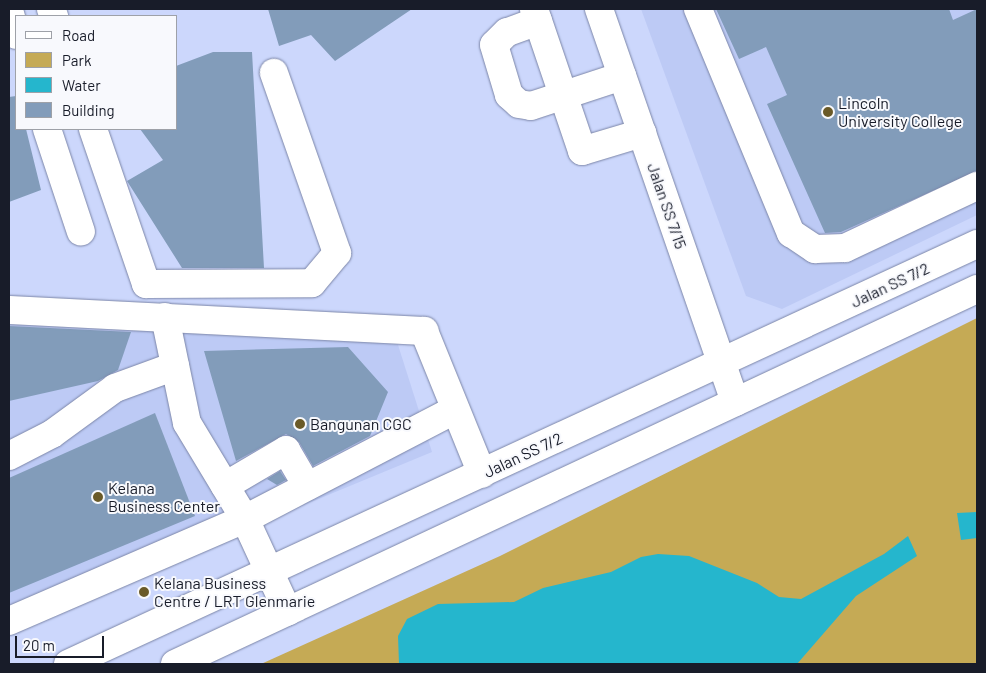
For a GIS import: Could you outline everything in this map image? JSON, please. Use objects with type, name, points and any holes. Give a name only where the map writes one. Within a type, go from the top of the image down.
[{"type":"street","name":"Jalan SS 7/15","points":[[600,9],[735,402]]},
{"type":"street","points":[[698,9],[791,233],[815,249],[846,248],[977,186]]},
{"type":"street","points":[[9,10],[15,31]]},
{"type":"street","points":[[622,76],[563,96],[531,106],[519,104],[509,95],[494,51],[501,35],[536,15],[563,96],[582,151],[642,133]]},
{"type":"street","points":[[93,130],[146,284],[312,282],[337,253],[274,73]]},
{"type":"street","points":[[47,130],[81,232]]},
{"type":"street","name":"Jalan SS 7/2","points":[[68,664],[977,244]]},
{"type":"street","points":[[176,664],[977,289]]},
{"type":"street","points":[[9,310],[424,331],[454,410],[482,474]]},
{"type":"street","points":[[165,317],[187,422],[245,519],[288,612]]},
{"type":"street","points":[[9,456],[52,434],[115,388],[175,366]]},
{"type":"street","points":[[9,621],[245,519],[454,410]]},
{"type":"street","points":[[225,486],[286,450],[307,486]]},
{"type":"shaded area","name":"Lincoln University College","points":[[641,9],[977,9],[977,215],[782,309],[746,296]]},
{"type":"shaded area","points":[[9,311],[392,326],[432,452],[9,627]]},
{"type":"green space","points":[[977,318],[977,664],[261,664],[500,556]]},
{"type":"water","points":[[977,512],[977,538],[961,540],[957,513]]},
{"type":"water","points":[[908,536],[917,556],[856,596],[797,664],[399,664],[398,636],[407,619],[438,604],[514,602],[543,588],[611,572],[641,557],[658,554],[689,556],[757,583],[779,597],[801,599],[884,554]]},
{"type":"building","points":[[268,9],[412,9],[335,61],[311,35],[279,46]]},
{"type":"building","points":[[716,9],[949,9],[953,20],[977,9],[977,171],[841,232],[825,233],[767,104],[787,95],[766,47],[739,59]]},
{"type":"building","points":[[213,52],[252,52],[264,268],[182,268],[127,181],[163,160],[141,130],[178,130],[178,65]]},
{"type":"building","points":[[15,96],[15,130],[26,130],[41,190],[9,202],[9,97]]},
{"type":"building","points":[[9,326],[131,332],[118,370],[98,381],[9,401]]},
{"type":"building","name":"Bangunan CGC","points":[[348,347],[388,392],[370,436],[313,466],[299,442],[286,434],[236,461],[204,351]]},
{"type":"building","name":"Kelana Business Center","points":[[155,413],[195,516],[9,593],[9,478]]},
{"type":"building","points":[[280,471],[286,480],[277,485],[267,479]]},
{"type":"place","name":"Lincoln University College","points":[[828,112]]},
{"type":"place","name":"Bangunan CGC","points":[[300,424]]},
{"type":"place","name":"Kelana Business Center","points":[[98,497]]},
{"type":"place","name":"Kelana Business Centre / LRT Glenmarie","points":[[144,592]]}]
